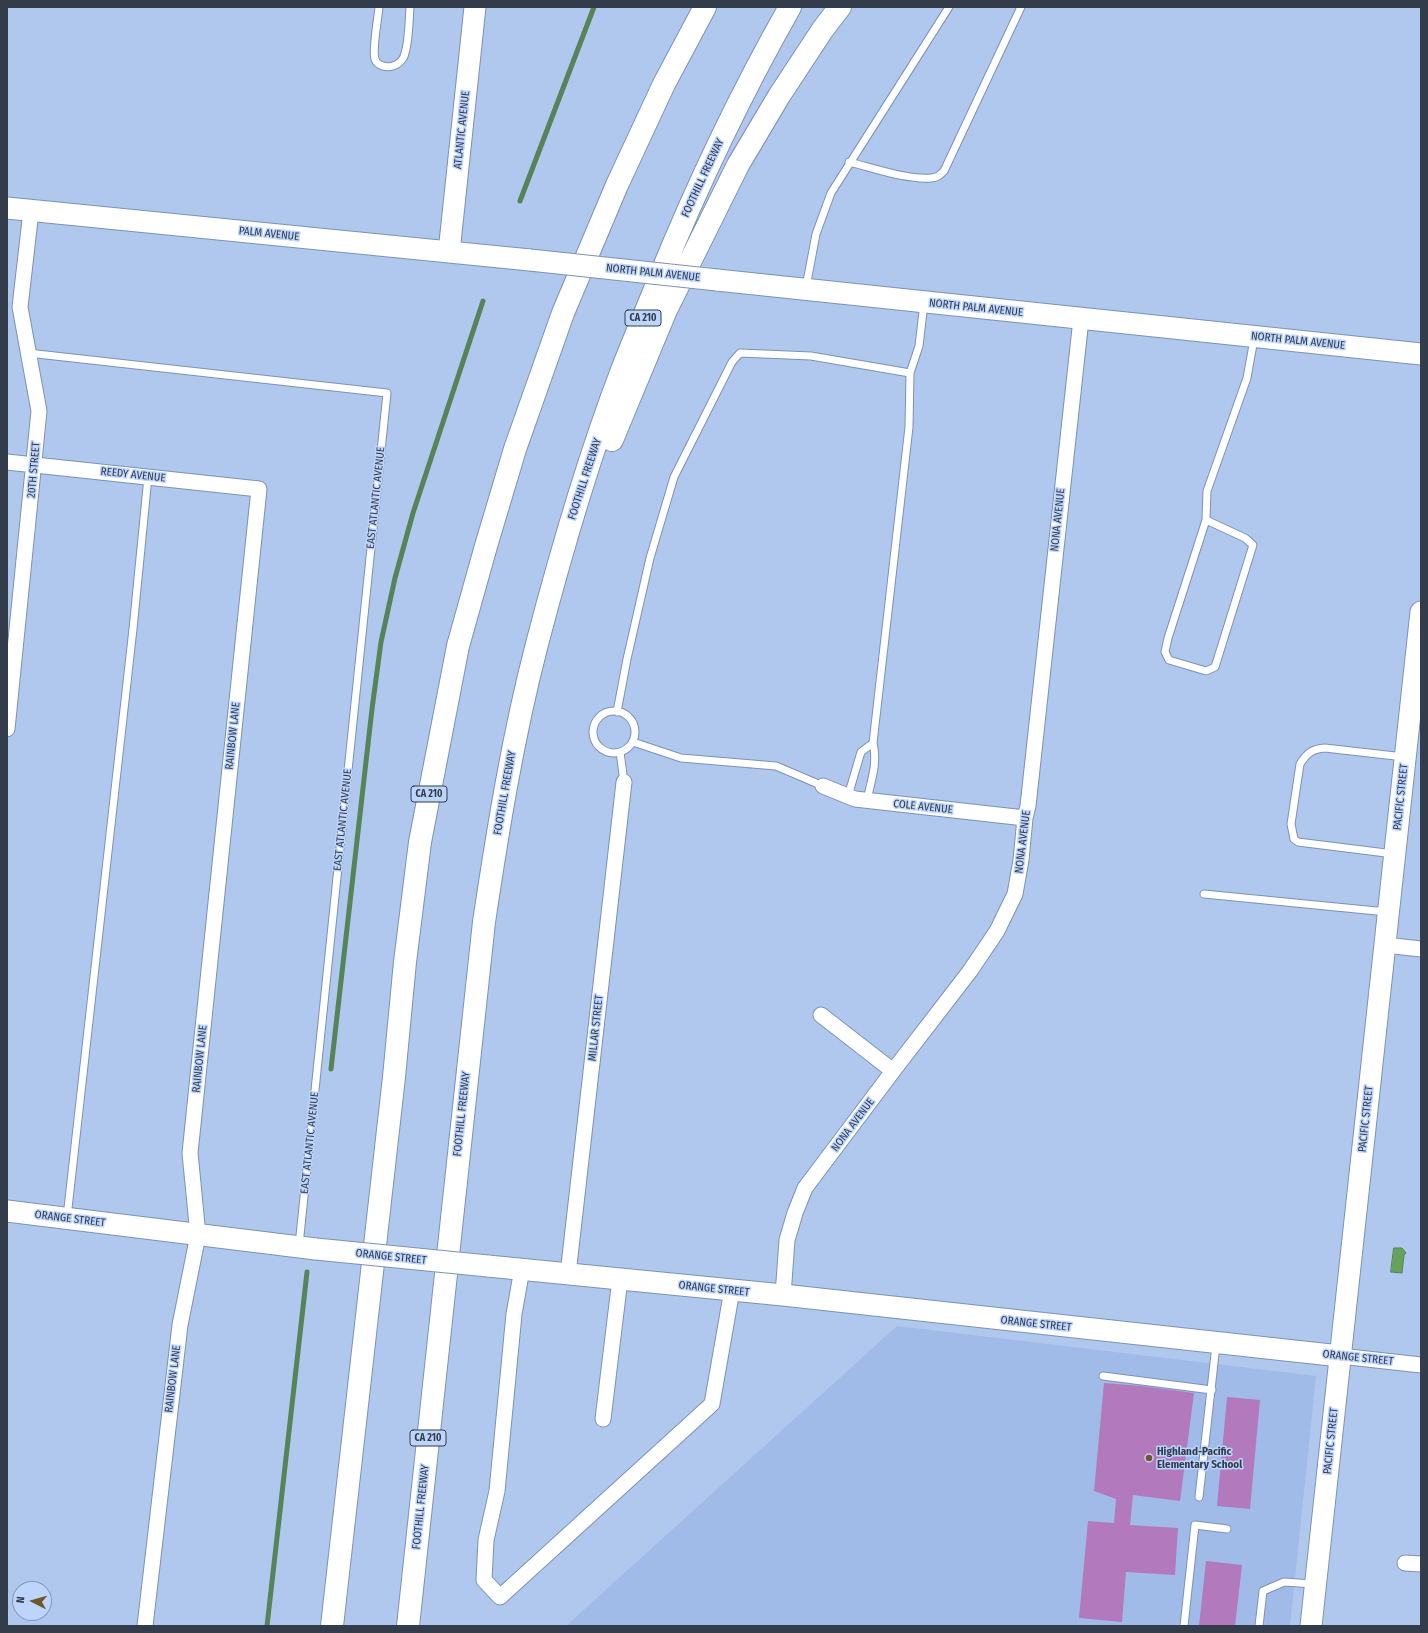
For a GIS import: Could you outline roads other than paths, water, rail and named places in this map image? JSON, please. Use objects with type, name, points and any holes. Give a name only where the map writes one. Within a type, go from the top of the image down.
[{"type":"highway","name":"CA 210","points":[[332,1626],[394,1077],[405,962],[420,842],[458,646],[515,449],[563,313],[617,184],[664,84],[705,7]]},
{"type":"highway","name":"FOOTHILL FREEWAY","points":[[408,1626],[484,922],[498,830],[536,645],[566,537],[592,453],[622,370],[689,206],[760,59],[790,7]]},
{"type":"highway","points":[[536,645],[613,438],[666,310],[738,165],[779,96],[840,7]]},
{"type":"street","name":"ATLANTIC AVENUE","points":[[449,252],[475,7]]},
{"type":"street","name":"PALM AVENUE","points":[[7,208],[530,260]]},
{"type":"street","name":"20TH STREET","points":[[7,729],[35,464],[39,411],[20,307],[30,211]]},
{"type":"street","name":"NORTH PALM AVENUE","points":[[530,260],[1421,354]]},
{"type":"street","name":"NONA AVENUE","points":[[783,1295],[787,1240],[794,1213],[806,1188],[892,1071],[970,971],[997,931],[1015,894],[1021,860],[1025,818],[1028,806],[1081,319]]},
{"type":"street","name":"REEDY AVENUE","points":[[7,462],[259,489]]},
{"type":"street","name":"RAINBOW LANE","points":[[145,1626],[180,1325],[198,1235],[190,1153],[259,489]]},
{"type":"street","name":"PACIFIC STREET","points":[[1310,1626],[1421,612]]},
{"type":"street","name":"MILLAR STREET","points":[[568,1274],[624,782]]},
{"type":"street","name":"COLE AVENUE","points":[[823,786],[855,799],[1025,818]]},
{"type":"street","points":[[1385,945],[1421,949]]},
{"type":"street","points":[[821,1016],[892,1071]]},
{"type":"street","name":"ORANGE STREET","points":[[7,1212],[307,1248],[783,1295],[1421,1365]]},
{"type":"street","points":[[522,1270],[514,1314],[497,1491],[486,1540],[484,1580],[500,1597],[712,1404],[732,1290]]},
{"type":"street","points":[[603,1419],[620,1279]]},
{"type":"street","points":[[1405,1563],[1421,1564]]},
{"type":"lane","points":[[379,7],[374,53],[375,61],[380,65],[390,67],[397,65],[402,61],[405,53],[410,7]]},
{"type":"lane","points":[[806,289],[816,234],[831,193],[849,162],[948,7]]},
{"type":"lane","points":[[849,162],[910,177],[938,177],[944,171],[1021,7]]},
{"type":"lane","points":[[867,800],[876,763],[876,754],[873,743],[909,427],[910,373],[919,346],[924,302]]},
{"type":"lane","points":[[1206,520],[1245,538],[1253,545],[1215,667],[1206,671],[1169,660],[1165,652],[1168,638],[1206,520],[1207,491],[1247,378],[1254,337]]},
{"type":"lane","name":"EAST ATLANTIC AVENUE","points":[[28,353],[387,393],[307,1248]]},
{"type":"lane","points":[[617,712],[626,659],[649,566],[674,477],[732,362],[740,354],[811,356],[910,373]]},
{"type":"lane","points":[[67,1219],[132,636],[148,477]]},
{"type":"lane","points":[[617,712],[624,714],[633,723],[635,730],[632,742],[625,750],[620,752],[613,753],[601,748],[597,743],[594,730],[599,718],[604,714],[617,712]]},
{"type":"lane","points":[[632,742],[681,758],[776,766],[823,786]]},
{"type":"lane","points":[[848,796],[861,752],[873,743]]},
{"type":"lane","points":[[1395,854],[1298,842],[1294,839],[1291,824],[1300,764],[1304,756],[1312,749],[1324,748],[1406,757]]},
{"type":"lane","points":[[620,752],[624,782]]},
{"type":"lane","points":[[1204,894],[1389,912]]},
{"type":"lane","points":[[1199,1497],[1216,1343]]},
{"type":"lane","points":[[1103,1376],[1212,1390]]},
{"type":"lane","points":[[1184,1626],[1195,1525],[1227,1529]]},
{"type":"lane","points":[[1259,1626],[1263,1591],[1284,1582],[1315,1584]]},
{"type":"waterway","points":[[520,201],[594,7]]},
{"type":"waterway","points":[[331,1069],[381,642],[395,578],[413,513],[483,301]]},
{"type":"waterway","points":[[267,1626],[307,1272]]},
{"type":"place","name":"Highland-Pacific Elementary School","points":[[1149,1458]]}]
